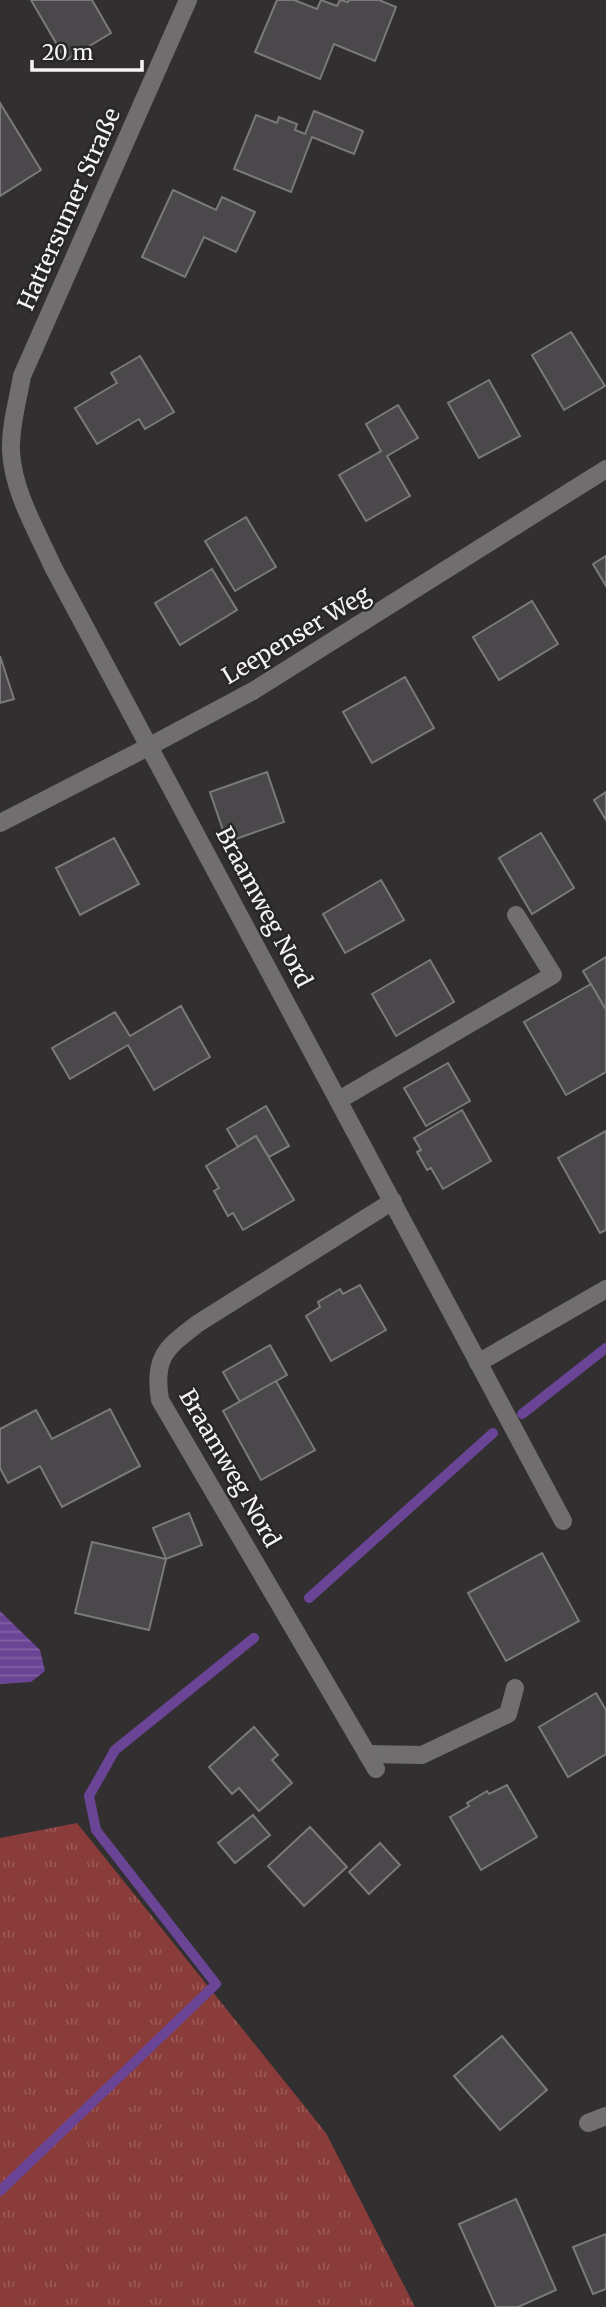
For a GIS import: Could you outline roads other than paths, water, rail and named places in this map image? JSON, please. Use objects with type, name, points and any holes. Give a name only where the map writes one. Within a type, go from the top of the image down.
[{"type":"street","name":"Hattersumer Straße","points":[[150,746],[53,567],[19,493],[11,451],[14,416],[23,376],[188,0]]},
{"type":"street","name":"Leepenser Weg","points":[[0,823],[253,691],[606,469]]},
{"type":"street","name":"Braamweg Nord","points":[[150,746],[563,1521]]},
{"type":"street","points":[[339,1100],[553,975],[516,915]]},
{"type":"street","name":"Braamweg Nord","points":[[393,1201],[197,1324],[170,1345],[161,1363],[157,1382],[160,1400],[372,1762],[422,1755],[509,1714],[515,1688]]},
{"type":"street","points":[[478,1363],[606,1289]]},
{"type":"street","points":[[588,2123],[606,2116]]},
{"type":"waterway","points":[[522,1414],[606,1348]]},
{"type":"waterway","points":[[309,1598],[493,1433]]},
{"type":"waterway","points":[[0,2191],[216,1984],[96,1830],[89,1796],[115,1750],[254,1638]]}]
